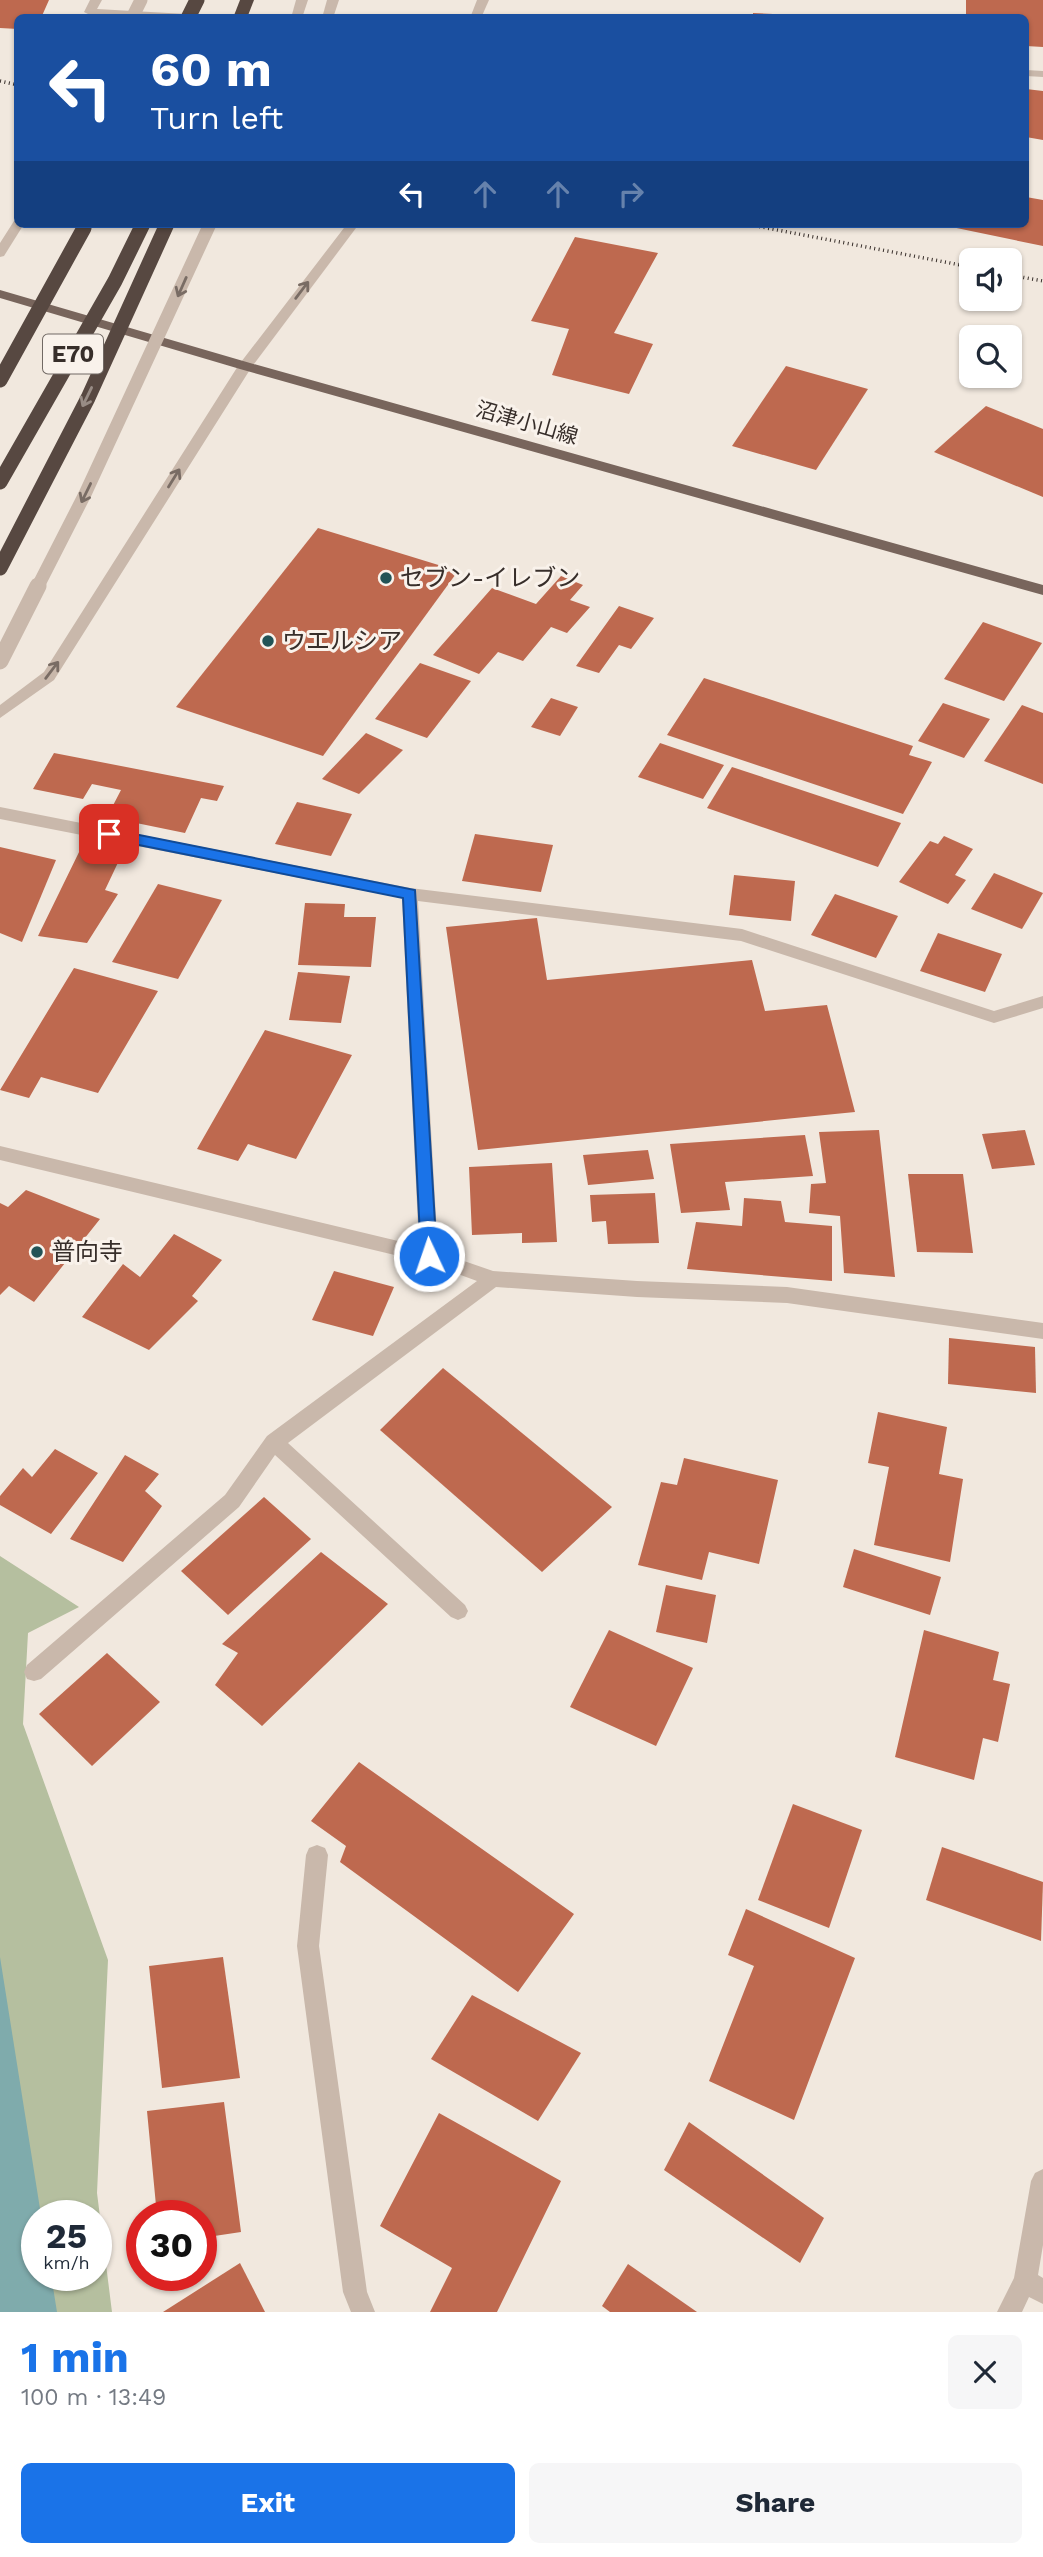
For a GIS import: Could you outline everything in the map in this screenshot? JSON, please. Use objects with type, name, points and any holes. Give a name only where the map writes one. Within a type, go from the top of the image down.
[{"type":"highway","name":"E70","points":[[0,380],[84,228]]},
{"type":"highway","points":[[0,352],[84,228]]},
{"type":"highway","name":"E70","points":[[0,482],[115,281],[141,228]]},
{"type":"highway","points":[[0,568],[124,322],[165,228]]},
{"type":"main road","name":"沼津小山線","points":[[0,294],[245,366],[1043,590]]},
{"type":"street","points":[[96,0],[90,12],[128,14]]},
{"type":"street","points":[[0,253],[16,228]]},
{"type":"street","points":[[0,662],[85,494],[208,228]]},
{"type":"street","points":[[0,713],[49,676],[245,366],[350,228]]},
{"type":"street","points":[[0,813],[410,894],[742,935],[994,1017],[1043,1002]]},
{"type":"street","points":[[410,894],[429,1256]]},
{"type":"street","points":[[0,1153],[429,1256],[493,1279],[637,1289],[787,1295],[1043,1331]]},
{"type":"street","points":[[34,1672],[232,1501],[274,1442],[493,1279]]},
{"type":"street","points":[[274,1442],[458,1611]]},
{"type":"street","points":[[317,1855],[308,1946],[355,2292],[363,2312]]},
{"type":"street","points":[[1009,2312],[1034,2286],[1043,2180]]},
{"type":"green space","points":[[0,1556],[79,1607],[28,1633],[23,1724],[108,1960],[98,2200],[21,2200],[21,2291],[109,2291],[112,2312],[0,2312]]},
{"type":"water","points":[[0,1957],[39,2200],[21,2200],[21,2291],[54,2291],[57,2312],[0,2312]]},
{"type":"building","points":[[0,0],[49,0],[43,14],[14,14],[14,29],[0,28]]},
{"type":"building","points":[[966,0],[1043,0],[1043,47],[1029,46],[1029,14],[966,14]]},
{"type":"building","points":[[1029,89],[1043,91],[1043,140],[1029,138]]},
{"type":"building","points":[[1029,198],[1043,200],[1043,246],[956,228],[1029,228]]},
{"type":"building","points":[[575,237],[658,253],[614,333],[653,344],[629,394],[552,375],[569,329],[531,321]]},
{"type":"building","points":[[786,366],[868,389],[816,470],[732,446]]},
{"type":"building","points":[[986,406],[1043,429],[1043,497],[934,452]]},
{"type":"building","points":[[318,528],[458,571],[323,756],[176,707]]},
{"type":"building","points":[[561,576],[583,585],[570,600],[590,607],[567,633],[551,627],[523,661],[498,652],[479,674],[433,655],[492,588],[536,604]]},
{"type":"building","points":[[619,606],[654,618],[631,649],[619,645],[599,673],[576,666]]},
{"type":"building","points":[[983,622],[1042,643],[1004,701],[944,679]]},
{"type":"building","points":[[420,663],[471,681],[427,738],[375,719]]},
{"type":"building","points":[[704,678],[913,746],[909,755],[932,762],[903,814],[667,735]]},
{"type":"building","points":[[551,698],[578,707],[560,736],[531,727]]},
{"type":"building","points":[[943,703],[990,719],[964,758],[918,741]]},
{"type":"building","points":[[1022,705],[1043,713],[1043,784],[984,761]]},
{"type":"building","points":[[366,733],[403,750],[359,794],[322,779]]},
{"type":"building","points":[[660,743],[724,765],[703,799],[638,777]]},
{"type":"building","points":[[54,753],[224,786],[217,801],[201,798],[185,833],[107,817],[121,790],[92,784],[83,799],[33,789]]},
{"type":"building","points":[[732,767],[901,823],[878,867],[707,808]]},
{"type":"building","points":[[297,802],[352,814],[331,856],[275,844]]},
{"type":"building","points":[[475,834],[553,845],[541,892],[462,881]]},
{"type":"building","points":[[944,836],[973,849],[955,875],[966,880],[948,904],[899,882],[930,841],[938,844]]},
{"type":"building","points":[[82,846],[123,852],[105,890],[118,894],[87,943],[38,936]]},
{"type":"building","points":[[0,847],[56,860],[22,942],[0,933]]},
{"type":"building","points":[[994,873],[1043,893],[1022,929],[971,909]]},
{"type":"building","points":[[734,875],[795,881],[791,921],[729,915]]},
{"type":"building","points":[[158,884],[222,900],[178,979],[112,962]]},
{"type":"building","points":[[835,894],[898,916],[876,958],[811,935]]},
{"type":"building","points":[[305,903],[345,904],[344,917],[376,917],[371,967],[298,965]]},
{"type":"building","points":[[537,918],[547,980],[752,960],[765,1011],[827,1005],[855,1112],[478,1150],[446,927]]},
{"type":"building","points":[[938,933],[1002,954],[985,992],[920,971]]},
{"type":"building","points":[[74,968],[158,991],[98,1093],[41,1077],[29,1098],[0,1090]]},
{"type":"building","points":[[298,972],[350,976],[341,1023],[289,1020]]},
{"type":"building","points":[[265,1030],[352,1055],[296,1159],[248,1144],[238,1161],[197,1149]]},
{"type":"building","points":[[879,1130],[895,1277],[844,1273],[840,1216],[809,1213],[811,1184],[826,1183],[819,1132]]},
{"type":"building","points":[[1025,1130],[1035,1165],[992,1169],[982,1134]]},
{"type":"building","points":[[805,1135],[813,1176],[725,1182],[730,1210],[681,1213],[670,1144]]},
{"type":"building","points":[[648,1150],[654,1179],[588,1185],[583,1155]]},
{"type":"building","points":[[552,1163],[557,1242],[522,1243],[522,1233],[472,1235],[469,1167]]},
{"type":"building","points":[[908,1174],[963,1174],[973,1253],[917,1252]]},
{"type":"building","name":"普向寺","points":[[26,1190],[100,1219],[34,1302],[9,1286],[0,1295],[0,1203],[8,1207]]},
{"type":"building","points":[[655,1193],[659,1243],[608,1244],[606,1221],[592,1222],[590,1195]]},
{"type":"building","points":[[744,1198],[781,1201],[785,1222],[832,1226],[832,1281],[687,1269],[696,1222],[742,1226]]},
{"type":"building","points":[[174,1234],[222,1260],[192,1296],[198,1301],[149,1350],[82,1317],[123,1264],[140,1277]]},
{"type":"building","points":[[334,1271],[394,1287],[373,1336],[312,1320]]},
{"type":"building","points":[[949,1338],[1035,1347],[1036,1393],[948,1384]]},
{"type":"building","points":[[443,1368],[612,1507],[542,1572],[380,1430]]},
{"type":"building","points":[[878,1412],[947,1427],[939,1474],[963,1479],[950,1562],[874,1545],[889,1467],[868,1463]]},
{"type":"building","points":[[55,1449],[98,1473],[51,1534],[0,1505],[0,1496],[23,1468],[32,1477]]},
{"type":"building","points":[[125,1455],[159,1474],[145,1491],[162,1506],[123,1562],[70,1539]]},
{"type":"building","points":[[684,1458],[778,1480],[759,1564],[709,1552],[702,1580],[638,1565],[661,1482],[677,1485]]},
{"type":"building","points":[[264,1497],[311,1539],[228,1615],[181,1571]]},
{"type":"building","points":[[854,1549],[941,1577],[930,1615],[843,1587]]},
{"type":"building","points":[[321,1552],[388,1604],[262,1726],[215,1685],[238,1653],[222,1644]]},
{"type":"building","points":[[666,1585],[716,1595],[707,1643],[656,1632]]},
{"type":"building","points":[[609,1630],[693,1668],[656,1746],[570,1707]]},
{"type":"building","points":[[924,1630],[999,1652],[993,1680],[1010,1684],[998,1742],[983,1738],[974,1780],[895,1757]]},
{"type":"building","points":[[107,1653],[160,1702],[92,1766],[39,1714]]},
{"type":"building","points":[[359,1762],[574,1914],[518,1992],[340,1862],[346,1846],[311,1821]]},
{"type":"building","points":[[793,1804],[862,1830],[829,1928],[758,1900]]},
{"type":"building","points":[[942,1847],[1043,1882],[1041,1941],[926,1900]]},
{"type":"building","points":[[746,1909],[855,1958],[794,2120],[709,2081],[754,1966],[728,1955]]},
{"type":"building","points":[[223,1957],[240,2078],[162,2088],[149,1966]]},
{"type":"building","points":[[472,1995],[581,2053],[538,2121],[431,2059]]},
{"type":"building","points":[[224,2102],[241,2232],[217,2236],[217,2200],[155,2200],[147,2111]]},
{"type":"building","points":[[439,2113],[561,2181],[497,2312],[430,2312],[452,2268],[380,2226]]},
{"type":"building","points":[[689,2122],[824,2218],[800,2263],[664,2170]]},
{"type":"building","points":[[240,2263],[265,2312],[163,2312],[196,2291],[217,2291],[217,2278]]},
{"type":"building","points":[[628,2264],[697,2312],[610,2312],[602,2306]]},
{"type":"railway","points":[[0,81],[14,84]]},
{"type":"railway","points":[[767,228],[959,265]]},
{"type":"railway","points":[[1022,277],[1043,281]]},
{"type":"place","name":"セブン-イレブン","points":[[386,578]]},
{"type":"place","name":"ウエルシア","points":[[268,641]]},
{"type":"place","name":"普向寺","points":[[37,1252]]},
{"type":"route","points":[[109,834],[410,894],[429,1256]]}]
